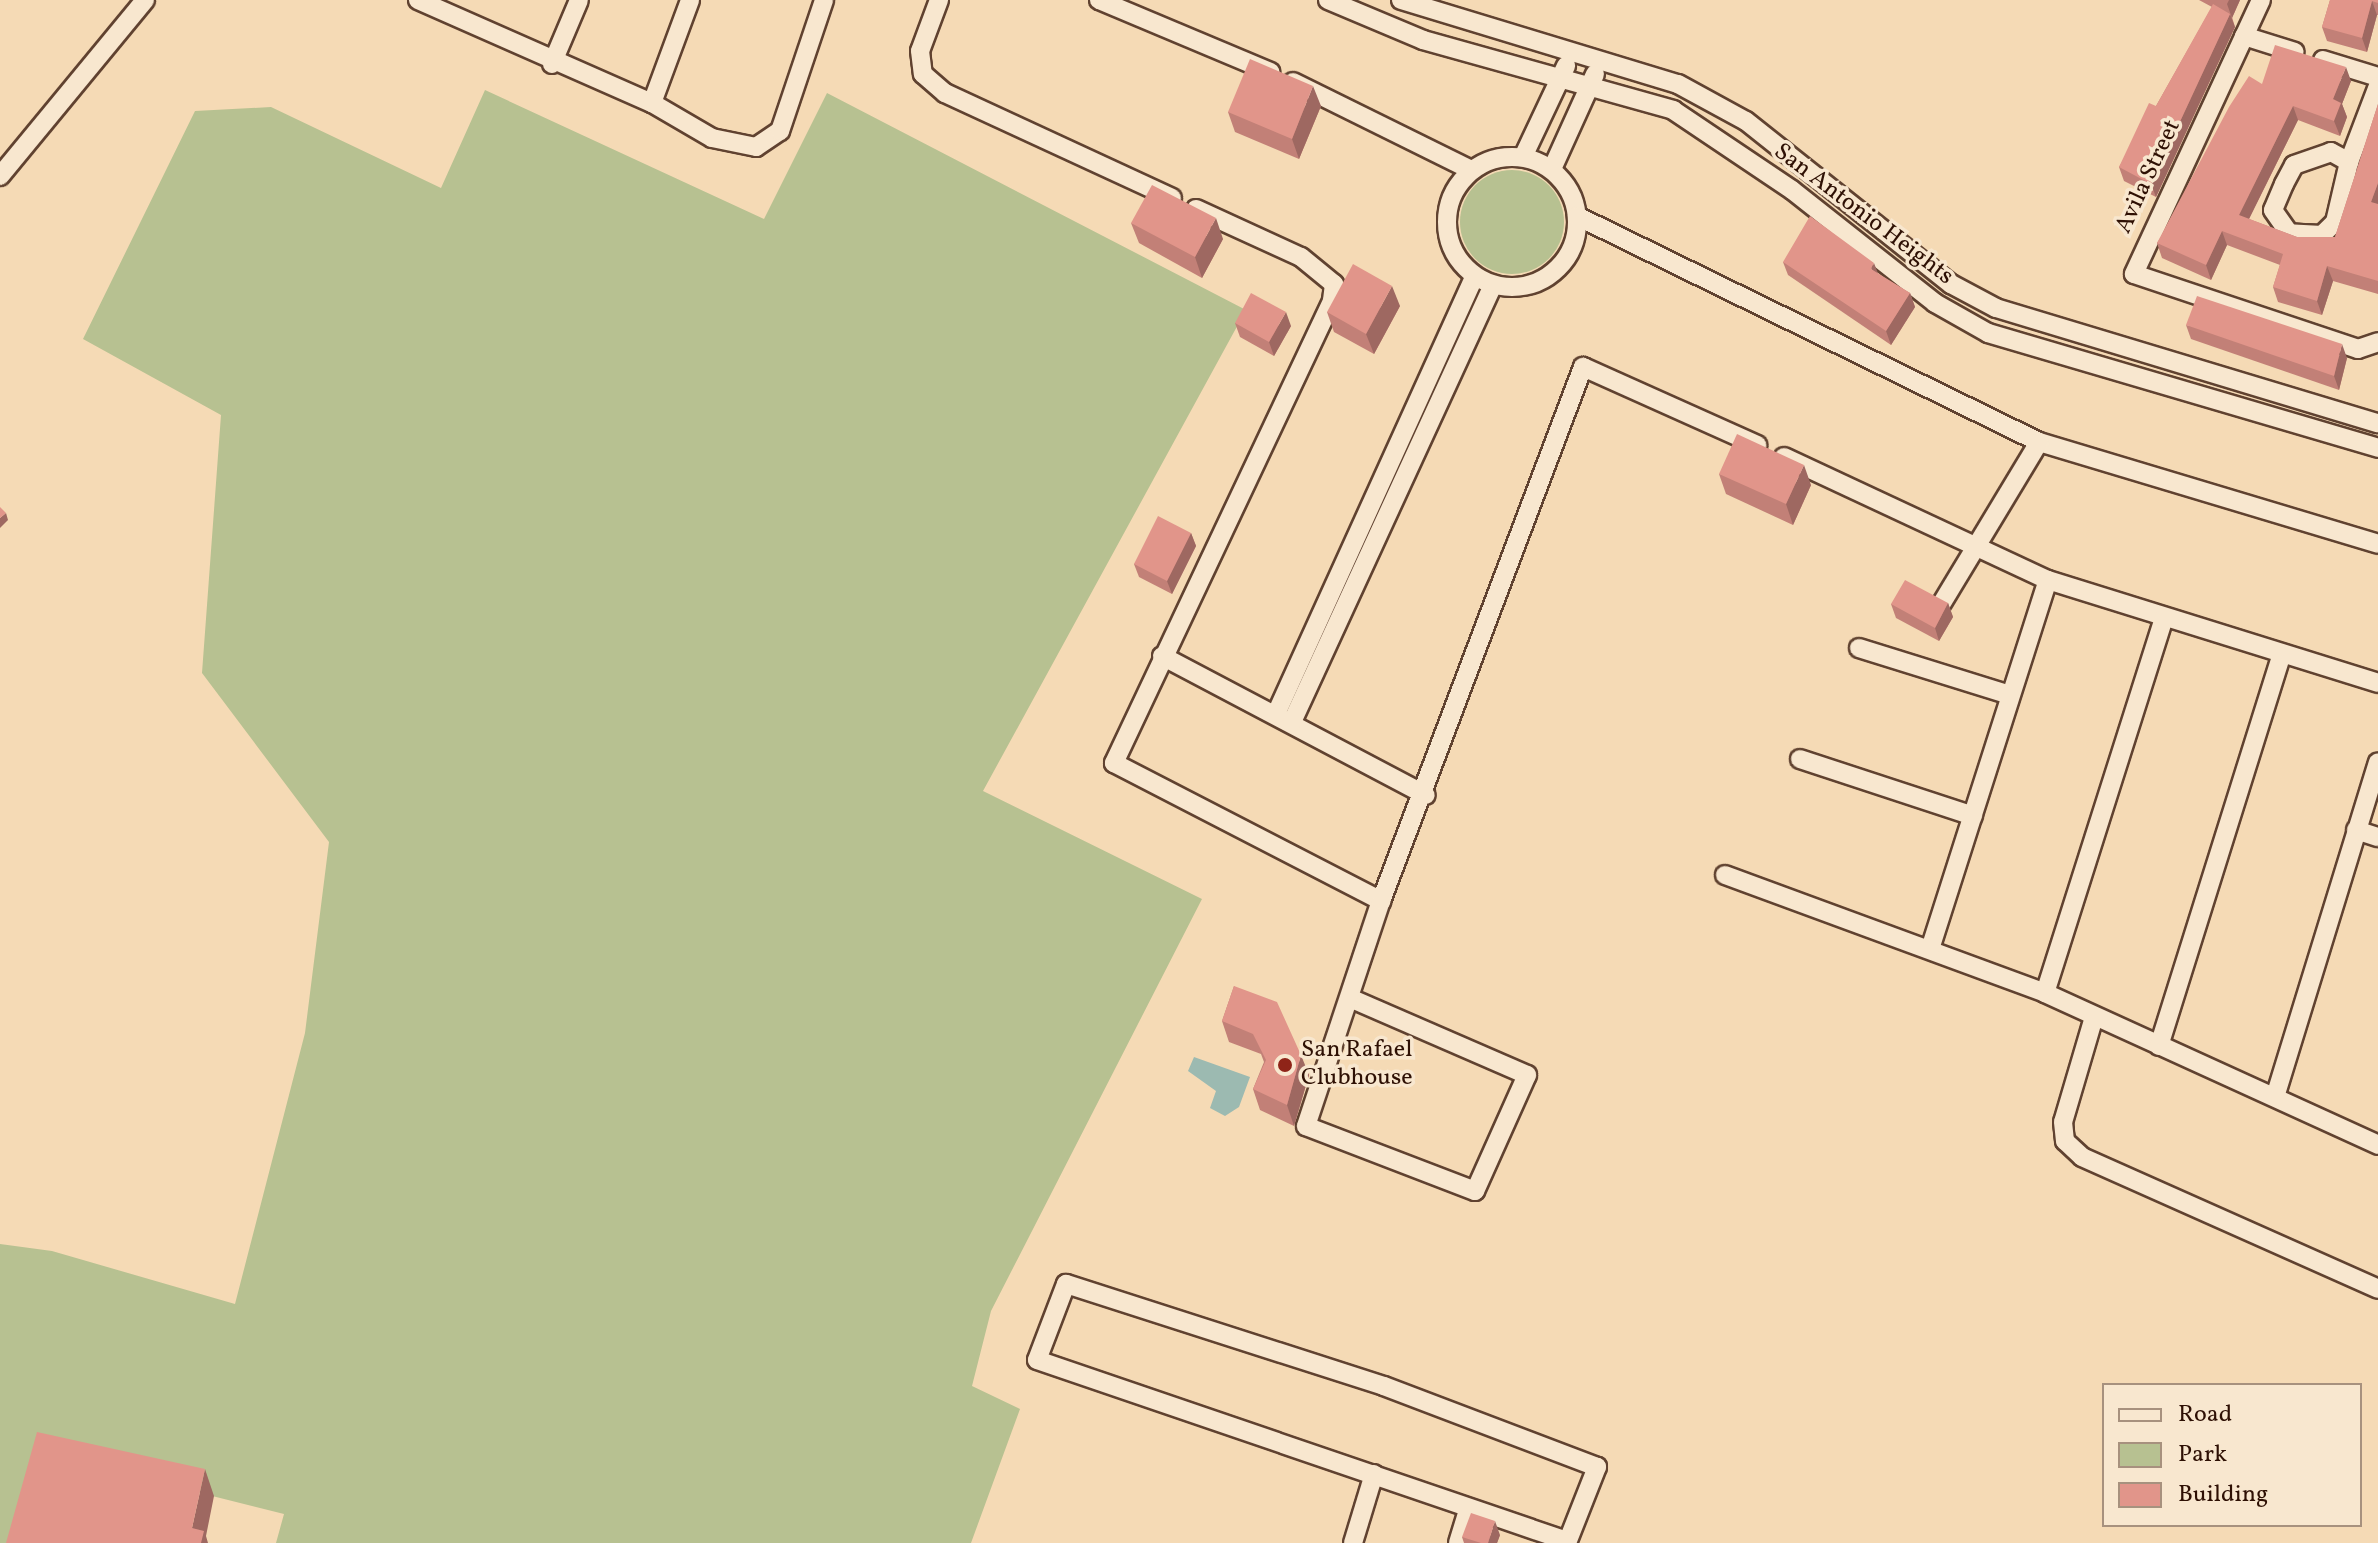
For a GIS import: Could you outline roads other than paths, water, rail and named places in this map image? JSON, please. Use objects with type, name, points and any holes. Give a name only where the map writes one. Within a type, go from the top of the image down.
[{"type":"street","points":[[0,176],[145,0]]},
{"type":"street","points":[[418,0],[552,64],[652,103],[712,138],[756,147],[780,131],[824,0]]},
{"type":"street","points":[[552,64],[579,0]]},
{"type":"street","points":[[652,103],[690,0]]},
{"type":"street","points":[[939,0],[920,51],[923,74],[945,93],[1301,257],[1334,284],[1332,301],[1114,763],[1381,901]]},
{"type":"street","points":[[1099,0],[1365,112],[1471,170]]},
{"type":"street","name":"San Antonio Heights","points":[[1328,0],[1423,40],[1561,76],[1673,110],[1733,147],[1935,303],[1988,333],[2378,448]]},
{"type":"street","name":"San Antonio Heights","points":[[1401,0],[1571,56],[1678,84],[1746,121],[1940,275],[1996,308],[2378,423]]},
{"type":"street","name":"Avila Street","points":[[2261,0],[2134,274],[2358,349],[2378,342]]},
{"type":"street","points":[[2244,36],[2378,77]]},
{"type":"street","points":[[1523,157],[1571,56]]},
{"type":"street","points":[[1552,169],[1601,62]]},
{"type":"street","points":[[2349,162],[2331,152],[2294,165],[2273,210],[2289,233],[2322,235],[2335,222],[2349,162],[2378,86]]},
{"type":"street","points":[[1577,216],[1568,257],[1554,273],[1536,283],[1493,285],[1475,276],[1455,253],[1446,224],[1453,194],[1471,170],[1523,157],[1552,169],[1577,216],[2039,442],[2378,544]]},
{"type":"street","points":[[1284,718],[1475,276]]},
{"type":"street","points":[[1284,718],[1493,285]]},
{"type":"street","points":[[1350,998],[1527,1075],[1475,1191],[1306,1126],[1381,901],[1426,795],[1583,367],[1980,545],[2048,580],[2281,657],[2378,683]]},
{"type":"street","points":[[1942,603],[1980,545],[2039,442]]},
{"type":"street","points":[[1931,946],[2048,580]]},
{"type":"street","points":[[2045,993],[2164,618]]},
{"type":"street","points":[[1859,648],[2010,695]]},
{"type":"street","points":[[1162,656],[1426,795]]},
{"type":"street","points":[[2159,1046],[2281,657]]},
{"type":"street","points":[[1800,759],[1973,816]]},
{"type":"street","points":[[2275,1097],[2378,763]]},
{"type":"street","points":[[2356,830],[2378,837]]},
{"type":"street","points":[[1725,875],[1931,946],[2045,993],[2378,1145]]},
{"type":"street","points":[[2094,1017],[2063,1122],[2065,1141],[2082,1157],[2378,1289]]},
{"type":"street","points":[[1066,1284],[1384,1386],[1597,1467],[1567,1542],[1468,1511],[1374,1474],[1037,1360],[1066,1284]]},
{"type":"street","points":[[1353,1543],[1374,1474]]},
{"type":"street","points":[[1458,1543],[1468,1511]]},
{"type":"water","points":[[1194,1057],[1250,1077],[1239,1107],[1225,1116],[1210,1108],[1216,1091],[1188,1071]]},
{"type":"place","name":"San Rafael Clubhouse","points":[[1285,1065]]}]
